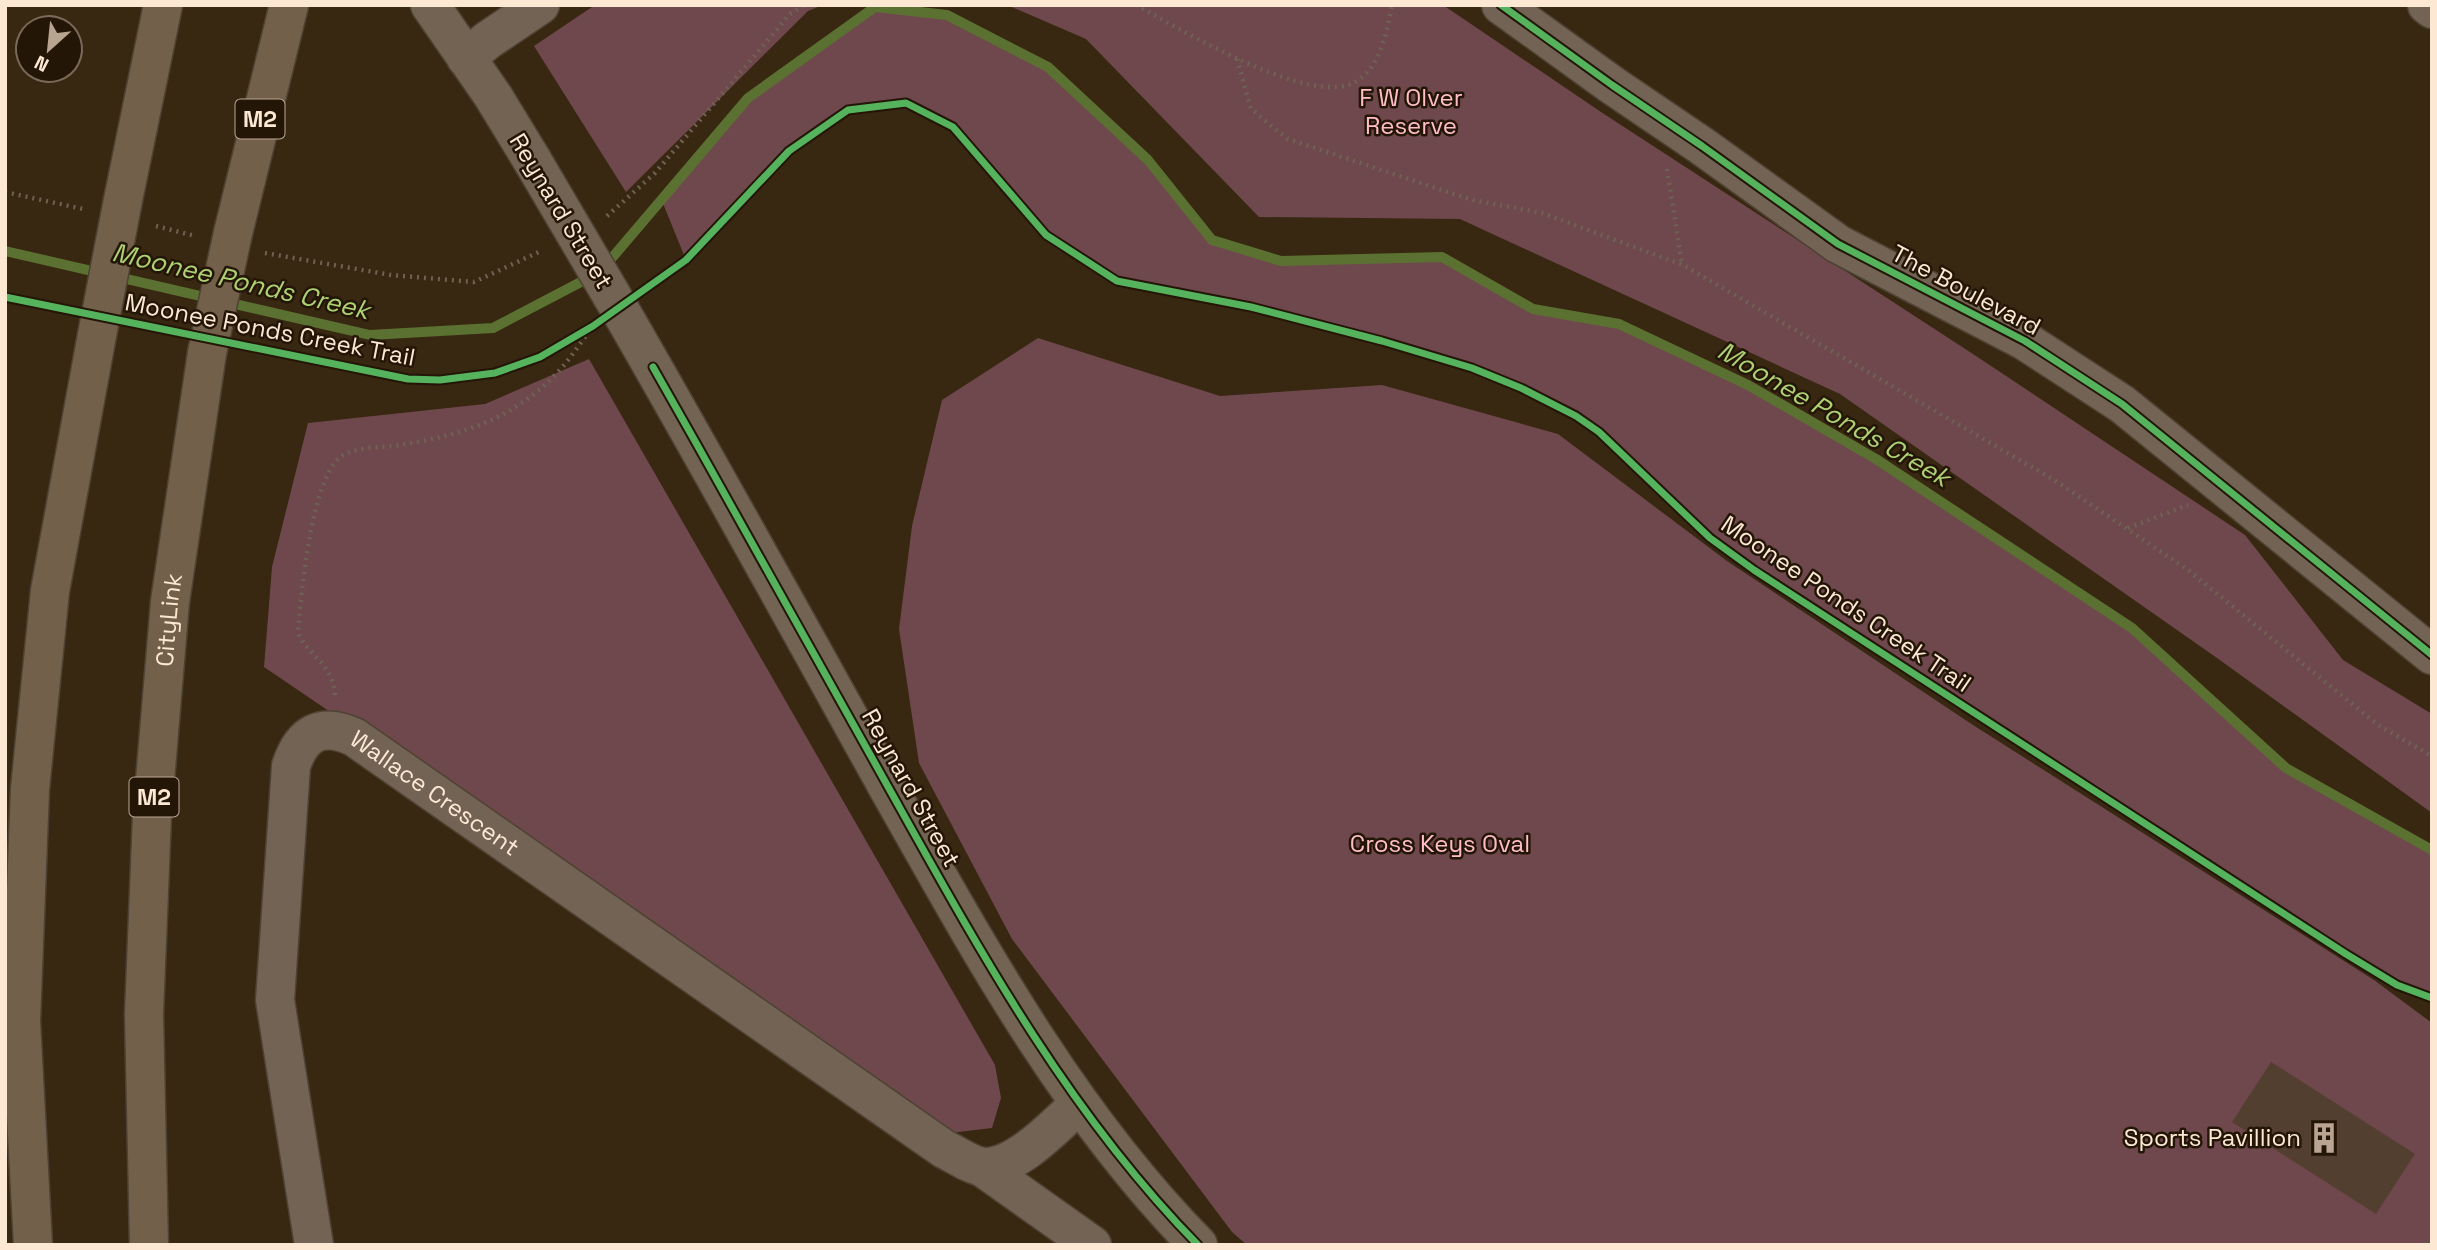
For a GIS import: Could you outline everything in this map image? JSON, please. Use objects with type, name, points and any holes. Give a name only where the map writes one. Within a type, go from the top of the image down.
[{"type":"highway","points":[[33,1245],[20,1021],[30,789],[50,591],[97,335],[136,212],[163,5]]},
{"type":"highway","name":"CityLink","points":[[149,1245],[144,1014],[152,816],[170,602],[207,353],[231,240],[289,5]]},
{"type":"street","name":"Reynard Street","points":[[430,5],[532,160],[653,367],[964,923],[1032,1034],[1079,1104],[1164,1210],[1198,1245]]},
{"type":"street","points":[[466,58],[540,5]]},
{"type":"street","name":"The Boulevard","points":[[1501,5],[1838,244],[2025,341],[2122,404],[2432,656]]},
{"type":"street","points":[[2427,5],[2432,9]]},
{"type":"street","name":"Wallace Crescent","points":[[314,1245],[276,1018],[275,974],[291,766],[295,753],[302,744],[312,734],[323,730],[338,730],[354,737],[944,1149],[982,1167],[1092,1245]]},
{"type":"street","points":[[982,1167],[998,1165],[1024,1153],[1079,1104]]},
{"type":"path","points":[[606,217],[655,173],[790,14],[804,5]]},
{"type":"path","points":[[1136,5],[1237,59],[1287,79],[1329,88],[1357,81],[1373,62],[1384,45],[1392,5]]},
{"type":"path","points":[[1237,59],[1251,109],[1288,139],[1472,200],[1542,213],[1683,265],[2056,481],[2188,570],[2378,725],[2432,756]]},
{"type":"path","points":[[5,192],[84,210]]},
{"type":"path","points":[[1670,192],[1683,265]]},
{"type":"path","points":[[136,212],[231,240],[391,275],[474,282],[547,248]]},
{"type":"path","points":[[572,338],[593,326]]},
{"type":"path","points":[[323,730],[335,700],[334,682],[324,663],[301,639],[298,632],[304,573],[316,513],[330,470],[347,452],[439,439],[515,410],[558,373],[593,326]]},
{"type":"path","points":[[2127,528],[2186,506]]},
{"type":"green space","points":[[595,5],[823,5],[808,11],[626,192],[534,46]]},
{"type":"green space","name":"F W Olver Reserve","points":[[1007,5],[1443,5],[1601,112],[2245,535],[2343,660],[2432,714],[2432,813],[2217,658],[1840,394],[1460,219],[1259,217],[1086,39]]},
{"type":"green space","points":[[875,7],[947,15],[1048,67],[1148,160],[1212,240],[1281,261],[1442,257],[1533,309],[1619,324],[1748,385],[1876,459],[2132,628],[2286,768],[2432,850],[2432,998],[2397,985],[2346,954],[1754,570],[1710,538],[1599,432],[1576,415],[1472,368],[1382,341],[1251,307],[1117,281],[1046,235],[953,127],[906,103],[848,110],[789,151],[686,260],[662,201],[748,98]]},
{"type":"green space","name":"Cross Keys Oval","points":[[1038,338],[1220,396],[1382,385],[1558,434],[1727,561],[1973,725],[2374,980],[2432,1023],[2432,1245],[1247,1245],[1232,1232],[1012,939],[919,763],[899,629],[912,526],[942,400]]},
{"type":"green space","points":[[589,359],[995,1065],[1001,1098],[992,1128],[950,1133],[264,667],[272,567],[308,423],[485,404]]},
{"type":"building","name":"Sports Pavillion","points":[[2271,1062],[2415,1154],[2376,1214],[2232,1122]]},
{"type":"waterway","name":"Moonee Ponds Creek","points":[[5,251],[370,335],[493,328],[600,272],[748,98],[875,7],[947,15],[1048,67],[1148,160],[1212,240],[1281,261],[1442,257],[1533,309],[1619,324],[1748,385],[1876,459],[2132,628],[2286,768],[2432,850]]},
{"type":"cycle path","points":[[1501,5],[1838,244],[2025,341],[2122,404],[2432,655]]},
{"type":"cycle path","name":"Moonee Ponds Creek Trail","points":[[5,297],[408,379],[440,380],[495,373],[540,357],[593,326],[686,260],[789,151],[848,110],[906,103],[953,127],[1046,235],[1117,281],[1251,307],[1382,341],[1472,368],[1521,388],[1576,416],[1599,432],[1710,538],[1754,570],[2346,954],[2397,985],[2432,998]]},
{"type":"cycle path","points":[[653,367],[996,976],[1032,1033],[1109,1143],[1198,1245]]},
{"type":"place","name":"Sports Pavillion","points":[[2324,1138]]}]
